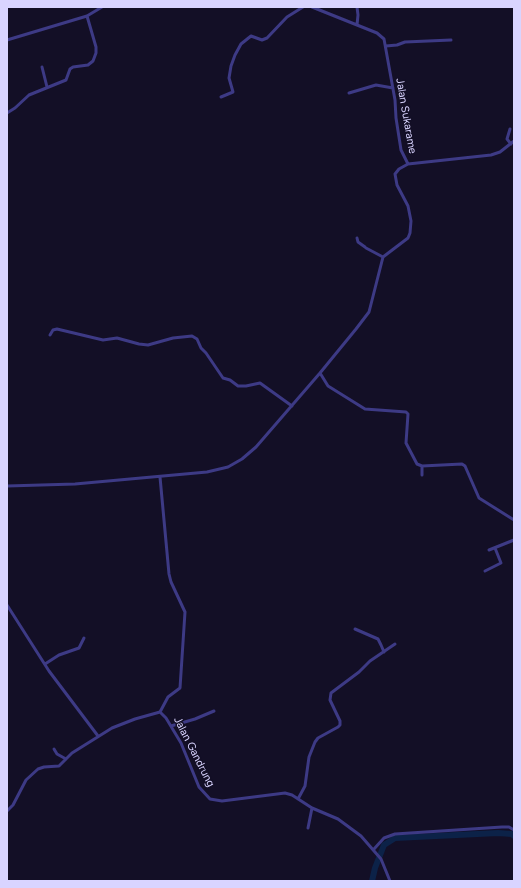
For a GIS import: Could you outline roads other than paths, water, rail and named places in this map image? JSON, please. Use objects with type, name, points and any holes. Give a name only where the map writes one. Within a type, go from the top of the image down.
[{"type":"street","points":[[7,40],[87,16],[102,7]]},
{"type":"street","points":[[221,97],[233,92],[229,78],[231,66],[241,44],[251,36],[262,40],[267,38],[287,17],[303,7]]},
{"type":"street","points":[[312,7],[379,34],[384,39],[386,46],[406,42],[451,40]]},
{"type":"street","points":[[357,7],[357,25]]},
{"type":"street","points":[[7,113],[28,95],[46,86],[66,80],[70,69],[73,67],[88,65],[93,61],[96,47],[87,16]]},
{"type":"street","name":"Jalan Sukarame","points":[[386,46],[401,150],[408,164],[491,155],[500,152],[513,143]]},
{"type":"street","points":[[42,66],[46,86]]},
{"type":"street","points":[[349,93],[376,86],[392,88]]},
{"type":"street","points":[[510,129],[507,139],[513,143]]},
{"type":"street","points":[[7,486],[74,484],[207,472],[228,467],[242,459],[256,447],[320,374],[369,312],[383,257],[408,238],[411,230],[408,206],[395,178],[396,172],[408,164]]},
{"type":"street","points":[[357,238],[358,242],[383,257]]},
{"type":"street","points":[[50,334],[54,330],[58,329],[103,340],[117,338],[148,345],[173,338],[192,336],[197,339],[201,348],[223,378],[231,380],[238,386],[260,383],[292,406]]},
{"type":"street","points":[[320,374],[328,386],[365,409],[406,412],[408,414],[406,443],[417,464],[422,466],[462,464],[465,466],[479,498],[514,520]]},
{"type":"street","points":[[422,466],[422,475]]},
{"type":"street","points":[[160,477],[169,574],[173,587],[185,612],[180,688],[168,697],[160,712]]},
{"type":"street","points":[[489,550],[514,540]]},
{"type":"street","points":[[485,571],[501,563],[495,548]]},
{"type":"street","points":[[7,606],[45,664],[98,736]]},
{"type":"street","points":[[355,629],[378,639],[384,652]]},
{"type":"street","points":[[45,664],[59,655],[79,648],[84,638]]},
{"type":"street","points":[[298,799],[305,786],[309,757],[313,744],[318,738],[338,727],[340,723],[330,700],[331,693],[359,672],[370,661],[395,644]]},
{"type":"street","points":[[171,726],[195,719],[214,711]]},
{"type":"street","name":"Jalan Gandrung","points":[[7,811],[13,805],[26,780],[33,773],[44,767],[59,766],[72,753],[112,728],[160,712],[166,718],[181,743],[199,787],[210,799],[222,801],[285,793],[312,808],[338,819],[348,826],[374,850],[381,859],[390,881]]},
{"type":"street","points":[[54,749],[57,754],[66,759]]},
{"type":"street","points":[[308,828],[312,808]]},
{"type":"street","points":[[374,850],[384,838],[395,834],[502,826],[509,827],[514,830]]},
{"type":"waterway","points":[[372,881],[375,868],[384,845],[395,838],[498,833],[512,834],[514,836]]}]
